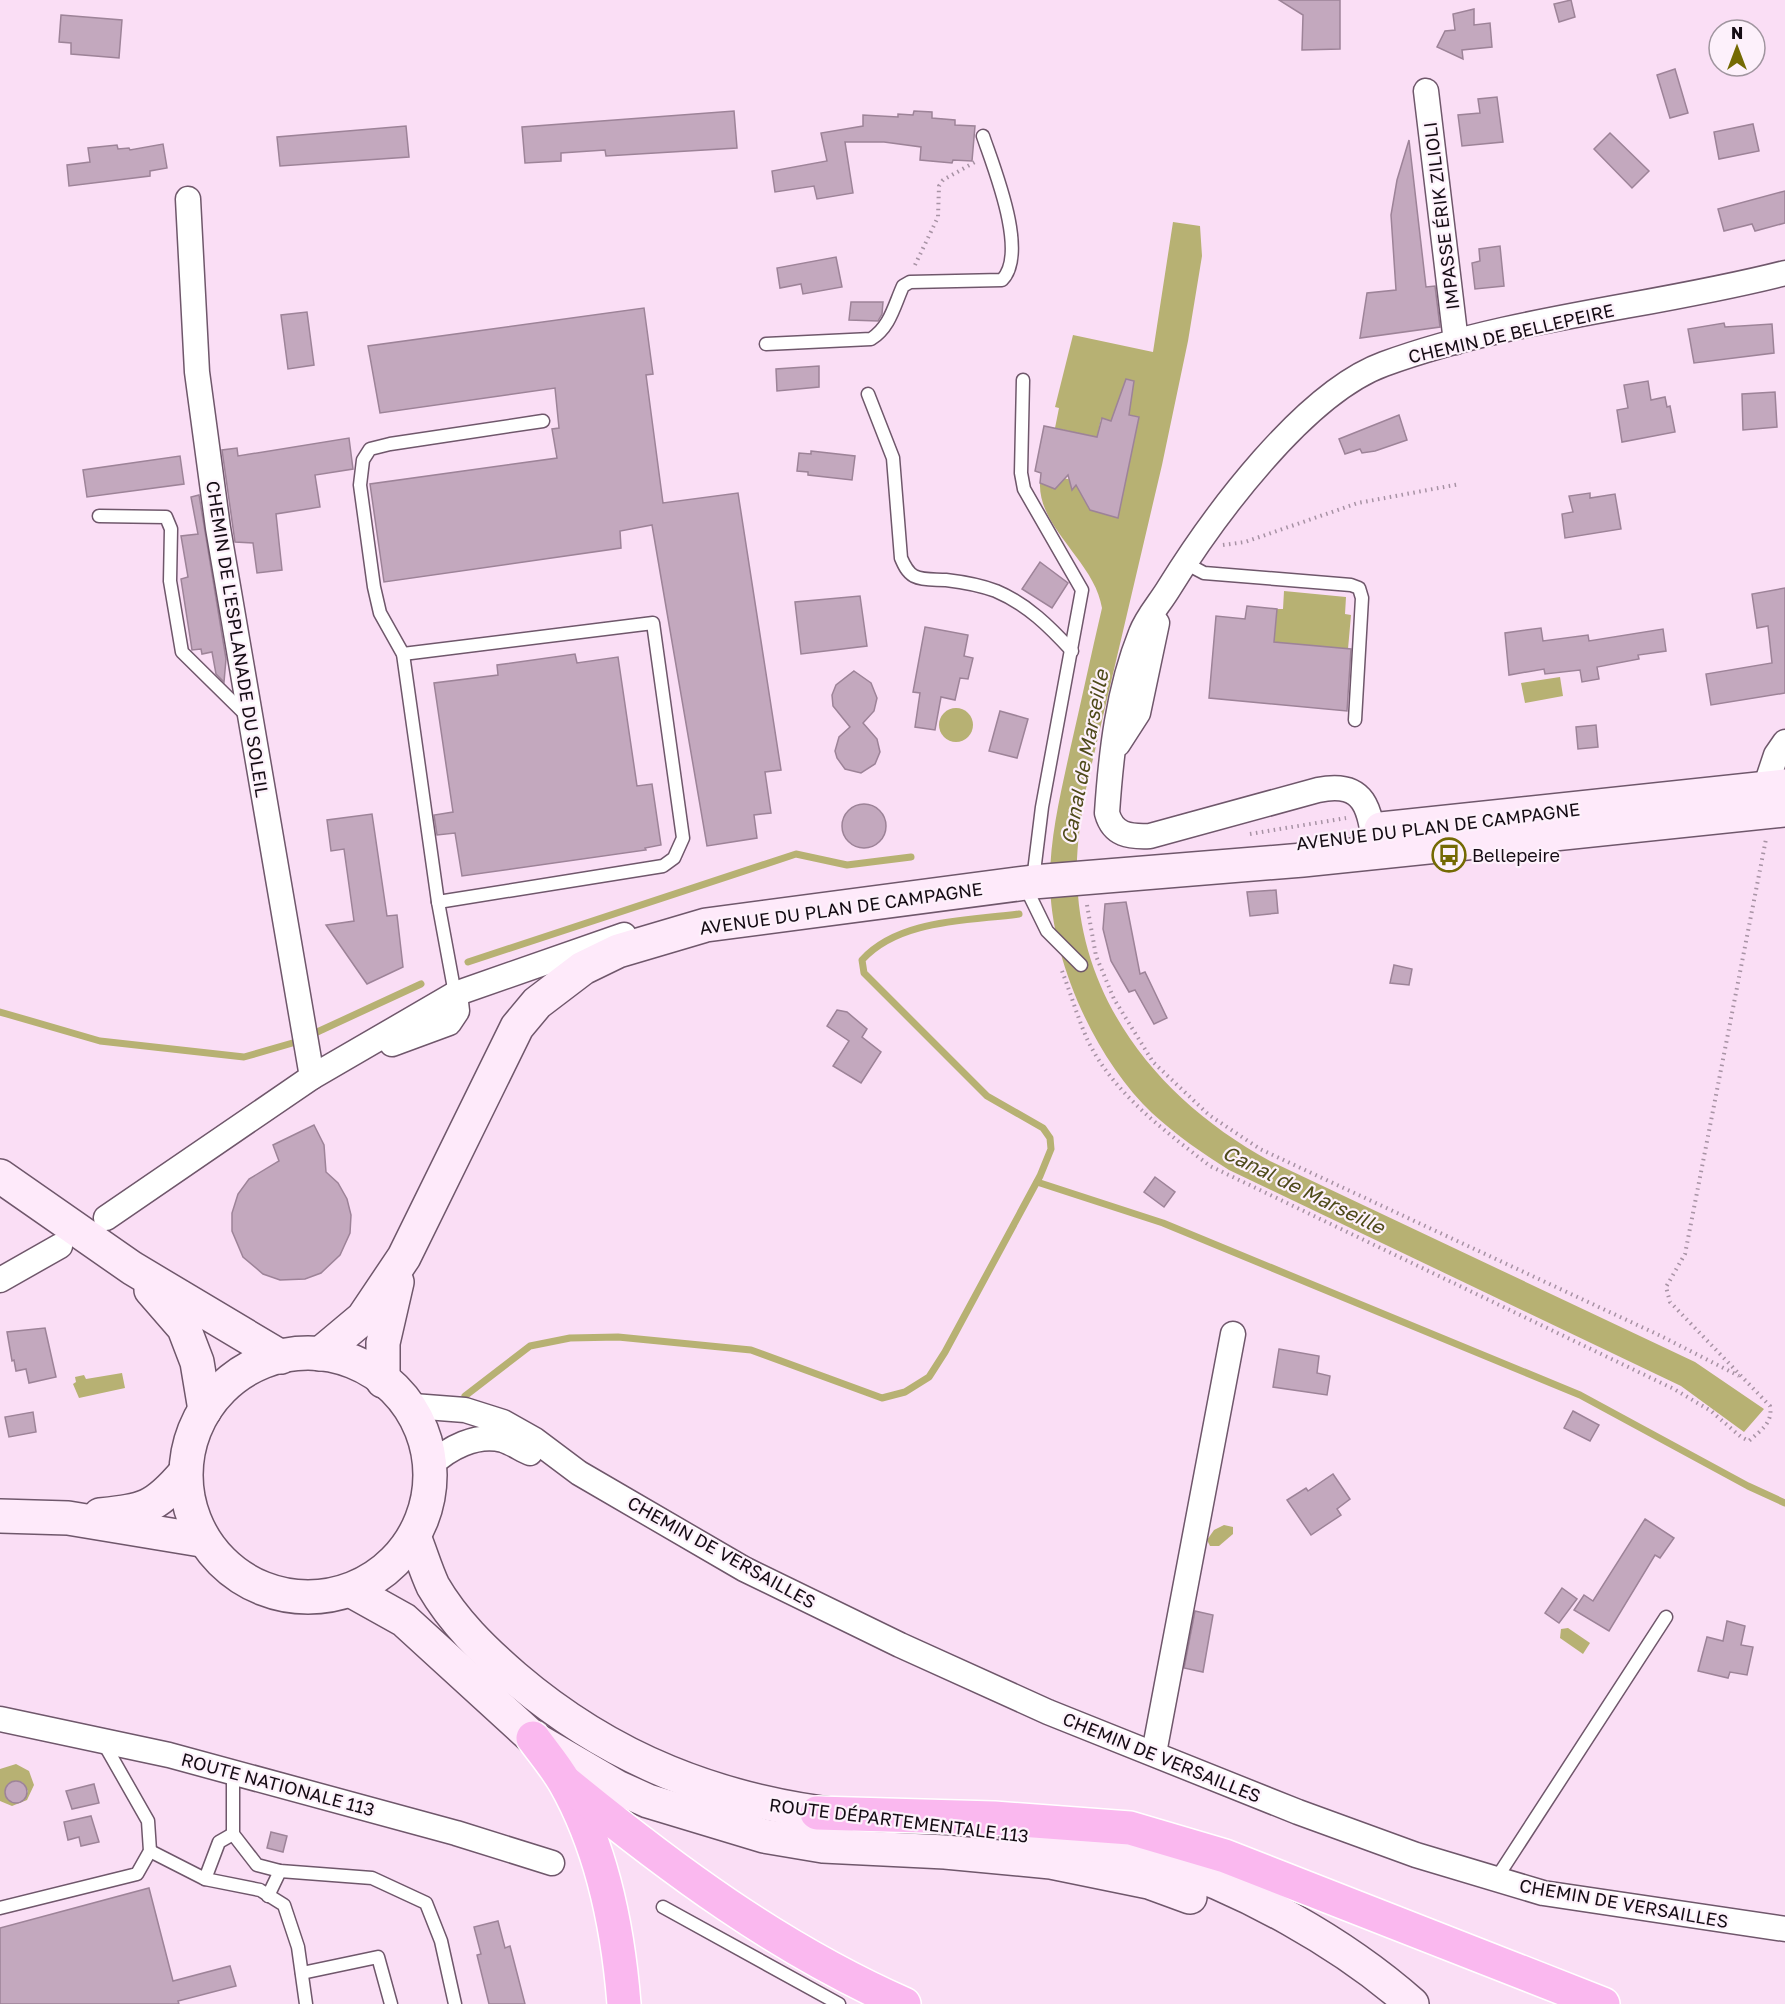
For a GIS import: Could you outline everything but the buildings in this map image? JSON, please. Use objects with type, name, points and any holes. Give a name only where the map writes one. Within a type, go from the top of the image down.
[{"type":"highway","points":[[533,1738],[565,1782],[589,1832],[604,1877],[624,2004]]},
{"type":"highway","points":[[565,1782],[632,1837],[728,1907],[795,1948],[897,2002]]},
{"type":"highway","points":[[817,1813],[994,1818],[1130,1828],[1225,1856],[1603,2004]]},
{"type":"main road","name":"AVENUE DU PLAN DE CAMPAGNE","points":[[320,1354],[363,1318],[404,1257],[517,1027],[537,1003],[583,968],[609,955],[706,925],[1089,876],[1304,860],[1374,841],[1777,799]]},
{"type":"main road","points":[[0,1176],[132,1268],[281,1357]]},
{"type":"main road","name":"AVENUE DU PLAN DE CAMPAGNE","points":[[383,1381],[383,1343],[404,1257]]},
{"type":"main road","points":[[132,1268],[184,1328],[198,1362],[205,1410]]},
{"type":"main road","points":[[299,1353],[320,1354],[355,1365],[383,1381],[413,1406],[424,1434],[430,1466],[429,1500],[416,1539],[379,1577],[352,1592],[311,1595],[279,1591],[252,1581],[226,1564],[201,1540],[189,1512],[184,1474],[196,1425],[225,1385],[251,1368],[281,1357],[299,1353]]},
{"type":"main road","points":[[68,1518],[142,1510],[170,1490],[184,1474]]},
{"type":"main road","points":[[0,1516],[68,1518],[201,1540]]},
{"type":"main road","name":"ROUTE DÉPARTEMENTALE 113","points":[[416,1539],[432,1584],[456,1620],[486,1653],[539,1699],[588,1733],[644,1763],[700,1786],[759,1803],[817,1813],[1079,1842],[1154,1859],[1224,1886],[1281,1915],[1358,1962],[1412,2004]]},
{"type":"main road","name":"ROUTE DÉPARTEMENTALE 113","points":[[352,1592],[405,1620],[533,1738],[617,1787],[648,1801],[764,1836],[823,1846],[1051,1862],[1149,1882],[1223,1908],[1286,1938],[1350,1973],[1391,2004]]},
{"type":"street","name":"IMPASSE ÉRIK ZILIOLI","points":[[1426,91],[1455,342]]},
{"type":"street","name":"CHEMIN DE L'ESPLANADE DU SOLEIL","points":[[188,199],[198,372],[218,528],[312,1077]]},
{"type":"street","name":"CHEMIN DE BELLEPEIRE","points":[[1374,841],[1369,814],[1360,796],[1343,788],[1330,788],[1150,836],[1125,835],[1112,827],[1107,813],[1111,754],[1140,634],[1189,555],[1245,481],[1298,426],[1344,386],[1383,364],[1455,342],[1590,313],[1715,291],[1785,273]]},
{"type":"street","points":[[1777,799],[1776,755],[1785,741]]},
{"type":"street","points":[[106,1218],[312,1077],[341,1061],[449,1023],[457,1011],[455,994],[625,934],[660,927],[706,925]]},
{"type":"street","points":[[0,1280],[60,1246]]},
{"type":"street","points":[[1154,1753],[1233,1334]]},
{"type":"street","name":"CHEMIN DE VERSAILLES","points":[[413,1406],[465,1410],[503,1422],[535,1440],[579,1473],[744,1569],[1027,1702],[1308,1816],[1416,1855],[1543,1893],[1785,1929]]},
{"type":"street","name":"CHEMIN DE VERSAILLES","points":[[430,1466],[442,1454],[479,1438],[503,1440],[579,1473]]},
{"type":"street","name":"ROUTE NATIONALE 113","points":[[0,1719],[169,1755],[456,1833],[552,1863]]},
{"type":"lane","points":[[766,344],[871,339],[880,333],[889,321],[903,286],[910,282],[1002,280],[1007,275],[1010,218],[983,136]]},
{"type":"lane","points":[[1023,380],[1021,473],[1024,489],[1082,590],[1042,807],[1035,882],[1047,931],[1081,965]]},
{"type":"lane","points":[[868,393],[893,458],[901,558],[905,569],[914,576],[926,579],[972,584],[996,591],[1025,607],[1046,623],[1072,651]]},
{"type":"lane","points":[[455,994],[438,902],[403,654],[380,613],[374,587],[360,485],[363,460],[370,449],[390,444],[543,421]]},
{"type":"lane","points":[[99,516],[166,517],[171,529],[170,581],[182,652],[251,719]]},
{"type":"lane","points":[[1189,555],[1204,573],[1351,585],[1359,588],[1362,598],[1355,720]]},
{"type":"lane","points":[[403,654],[653,622],[683,838],[674,858],[663,866],[438,902]]},
{"type":"lane","points":[[1496,1879],[1666,1617]]},
{"type":"lane","points":[[0,1908],[137,1874],[150,1851],[148,1821],[102,1742]]},
{"type":"lane","points":[[233,1772],[233,1834],[257,1865],[280,1871],[372,1878],[426,1903],[441,1941],[455,2004]]},
{"type":"lane","points":[[205,1879],[219,1842],[233,1834]]},
{"type":"lane","points":[[150,1851],[205,1879],[260,1890],[284,1905],[298,1947],[306,2004]]},
{"type":"lane","points":[[268,1896],[280,1871]]},
{"type":"lane","points":[[663,1907],[819,1999],[839,2004]]},
{"type":"lane","points":[[302,1973],[378,1957],[391,2004]]},
{"type":"path","points":[[903,286],[924,250],[938,217],[939,186],[943,180],[989,154]]},
{"type":"path","points":[[1189,555],[1245,542],[1358,502],[1460,484]]},
{"type":"path","points":[[1047,931],[1089,1042],[1118,1086],[1155,1123],[1210,1166],[1674,1389],[1711,1412],[1749,1441],[1769,1424],[1772,1414],[1770,1406],[1670,1302],[1666,1287],[1685,1254],[1777,799]]},
{"type":"path","points":[[1089,876],[1088,914],[1096,956],[1114,999],[1153,1062],[1209,1115],[1260,1149],[1661,1336],[1742,1378]]},
{"type":"water","name":"Canal de Marseille","points":[[1173,222],[1200,226],[1202,256],[1188,341],[1162,465],[1085,793],[1078,844],[1077,875],[1081,922],[1093,965],[1110,1006],[1134,1044],[1162,1078],[1195,1109],[1231,1137],[1270,1161],[1695,1362],[1764,1409],[1744,1432],[1681,1386],[1219,1164],[1170,1129],[1131,1091],[1112,1065],[1080,1006],[1067,974],[1058,942],[1052,910],[1050,864],[1060,798],[1102,608],[1089,575],[1048,515],[1042,499],[1040,483],[1043,484],[1046,474],[1072,480],[1072,490],[1076,481],[1090,510],[1118,517],[1139,417],[1129,415],[1119,403],[1111,421],[1101,419],[1097,437],[1055,428],[1059,408],[1055,407],[1073,335],[1153,352]]},
{"type":"water","points":[[1284,591],[1346,597],[1345,614],[1351,615],[1348,649],[1274,642],[1277,609],[1283,609]]},
{"type":"water","points":[[1560,677],[1563,696],[1525,703],[1521,683]]},
{"type":"water","points":[[956,708],[968,713],[973,725],[968,737],[956,742],[944,737],[939,725],[944,713]]},
{"type":"water","points":[[122,1373],[125,1388],[79,1398],[73,1384],[76,1382],[75,1377],[84,1375],[86,1379]]},
{"type":"water","points":[[1224,1525],[1233,1527],[1233,1534],[1219,1546],[1210,1546],[1207,1540],[1214,1530]]},
{"type":"water","points":[[1568,1628],[1590,1643],[1583,1654],[1560,1638],[1561,1629]]},
{"type":"water","points":[[16,1764],[29,1771],[34,1785],[27,1800],[12,1806],[0,1801],[0,1769]],"holes":[[[14,1781],[22,1782],[28,1791],[24,1800],[16,1803],[11,1801],[5,1795],[7,1785]]]},
{"type":"waterway","points":[[468,962],[796,854],[847,865],[911,857]]},
{"type":"waterway","points":[[465,1396],[530,1346],[570,1338],[618,1337],[751,1350],[882,1398],[905,1392],[929,1377],[945,1352],[1040,1176],[1051,1149],[1050,1138],[1043,1128],[987,1096],[864,973],[862,960],[895,936],[914,929],[935,924],[1019,914]]},
{"type":"waterway","points":[[315,1033],[421,984]]},
{"type":"waterway","points":[[0,1012],[100,1041],[244,1057],[296,1042]]},
{"type":"waterway","points":[[1037,1182],[1163,1223],[1580,1395],[1748,1486],[1785,1503]]},
{"type":"place","name":"Bellepeire","points":[[1449,855]]}]
